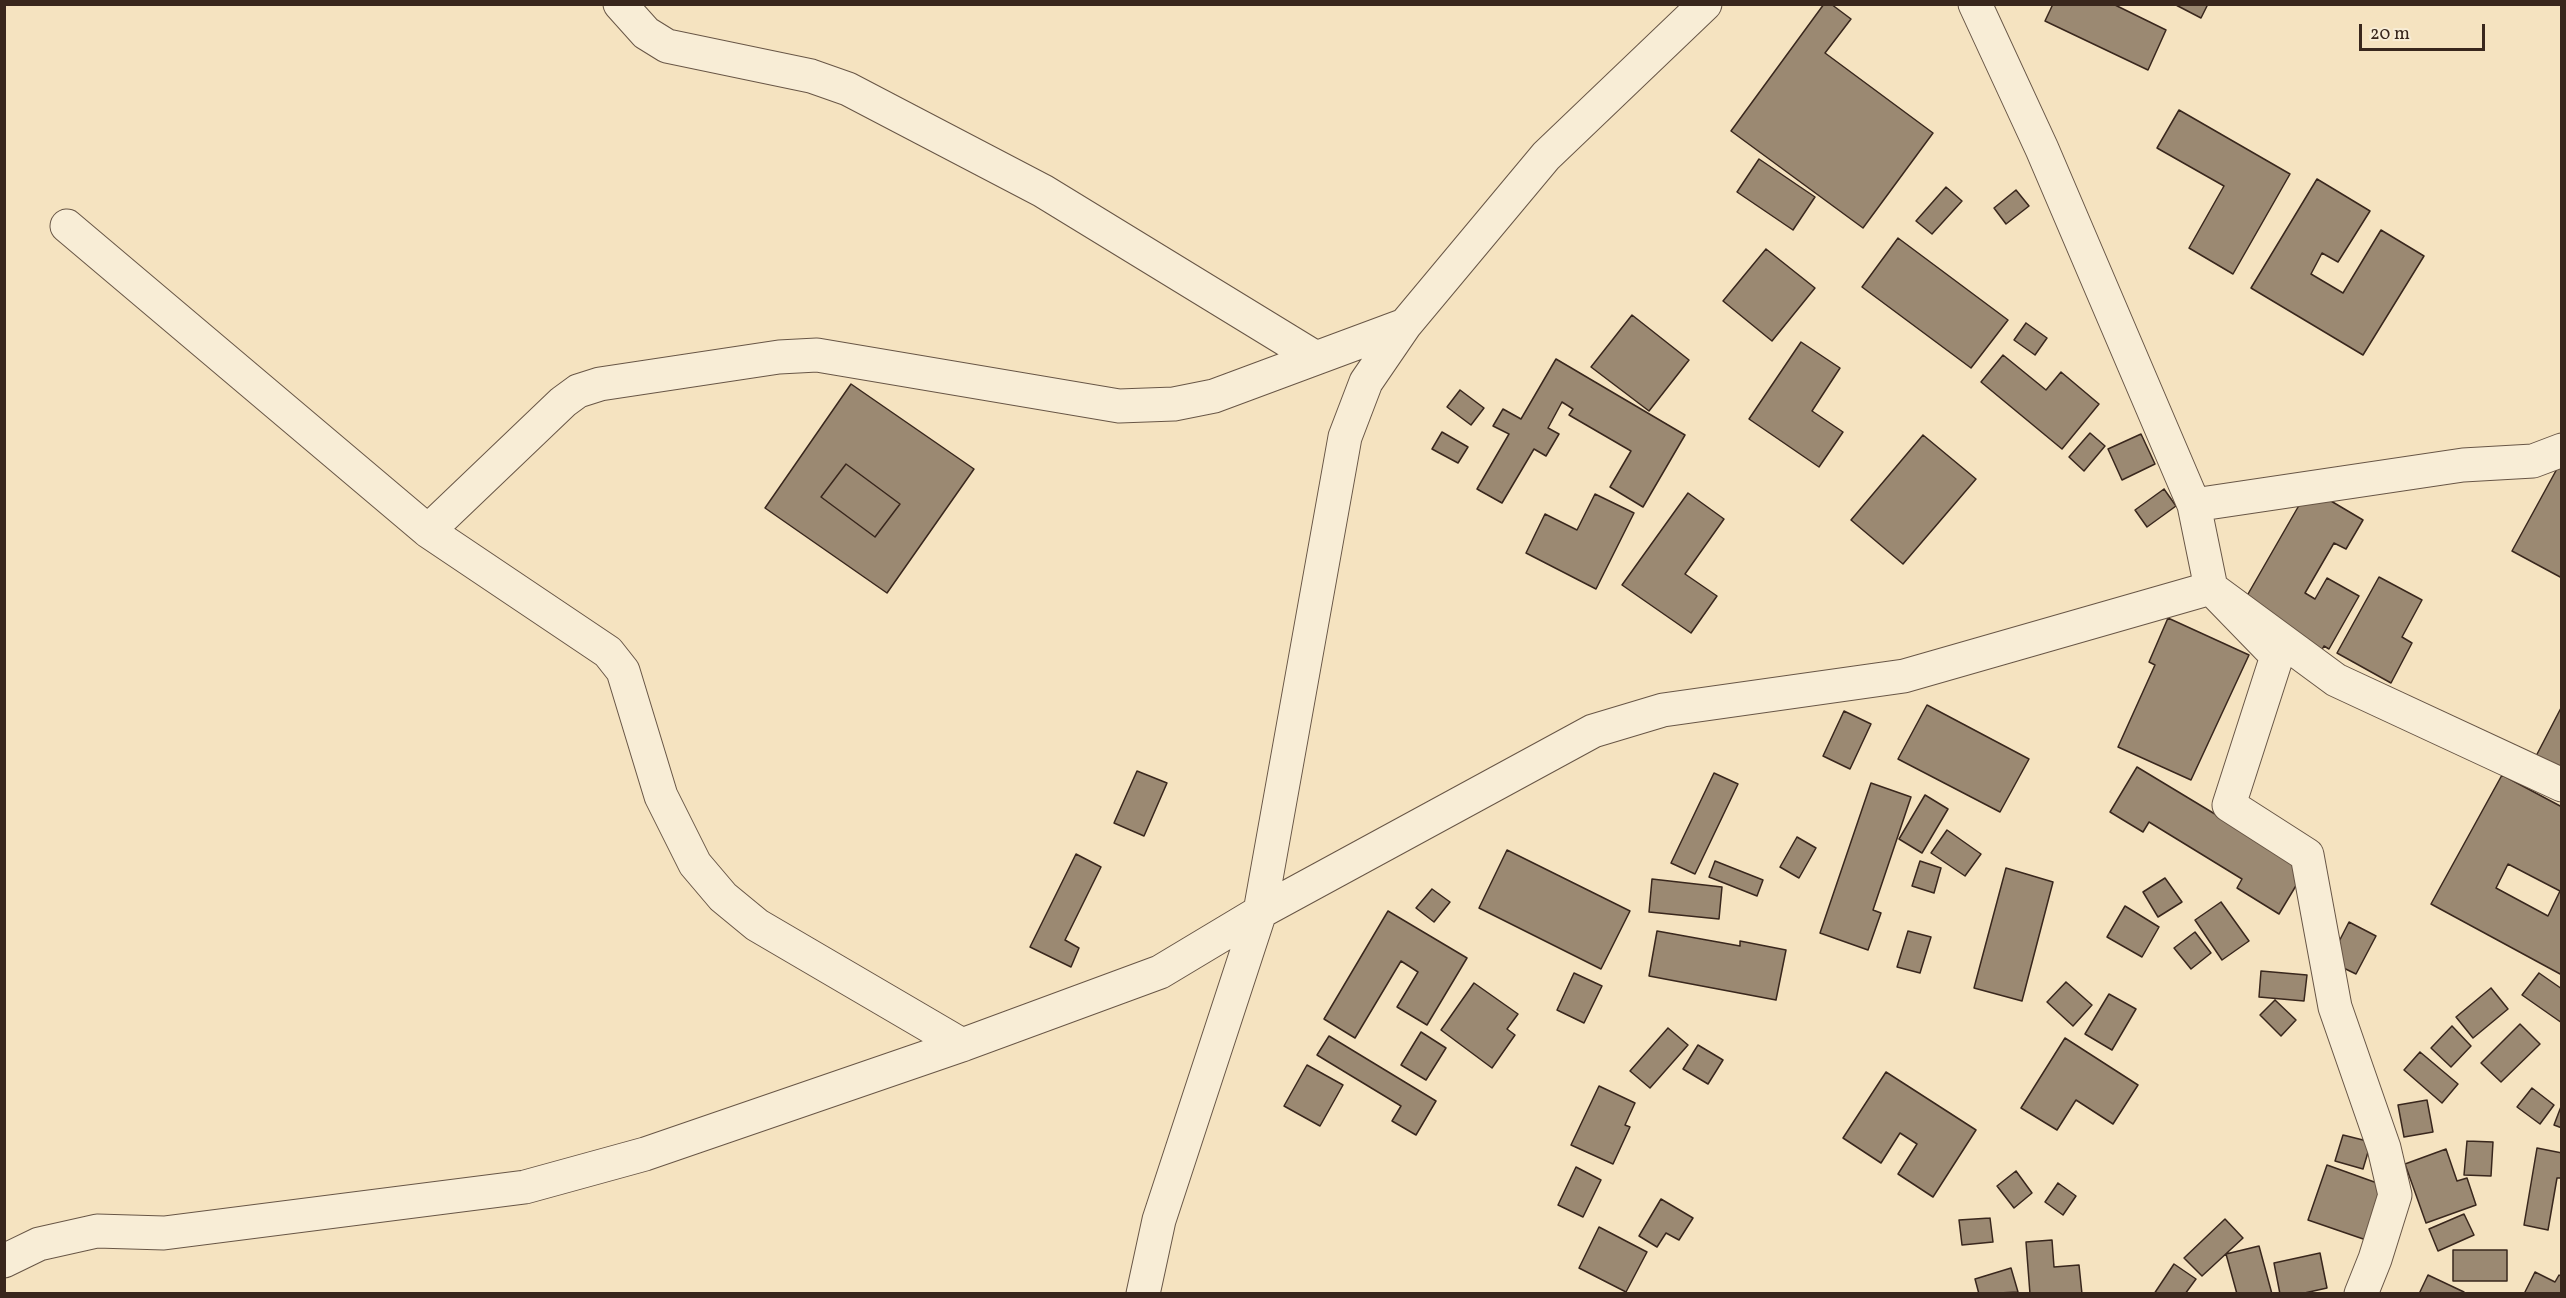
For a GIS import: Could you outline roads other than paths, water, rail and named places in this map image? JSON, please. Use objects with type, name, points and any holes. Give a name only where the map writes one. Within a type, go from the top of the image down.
[{"type":"street","points":[[620,4],[646,33],[667,46],[811,76],[848,89],[1043,191],[1316,358]]},
{"type":"street","points":[[1143,1293],[1159,1220],[1260,912],[1345,436],[1366,382],[1406,325],[1546,156],[1705,4]]},
{"type":"street","points":[[1974,4],[2042,149],[2194,505],[2211,588],[2277,656],[2229,805],[2307,855],[2336,1007],[2384,1148],[2395,1194],[2375,1259],[2361,1293]]},
{"type":"street","points":[[67,225],[428,531],[608,652],[623,671],[662,796],[695,864],[723,897],[757,925],[962,1045]]},
{"type":"street","points":[[428,531],[564,402],[578,391],[600,384],[779,357],[817,355],[1119,406],[1174,404],[1214,396],[1406,325]]},
{"type":"street","points":[[2194,505],[2463,465],[2533,461],[2562,450]]},
{"type":"street","points":[[4,1260],[39,1244],[97,1231],[164,1233],[525,1187],[645,1154],[962,1045],[1160,972],[1260,912],[1593,731],[1663,710],[1904,676],[2211,588]]},
{"type":"street","points":[[2211,588],[2336,680],[2562,785]]}]
